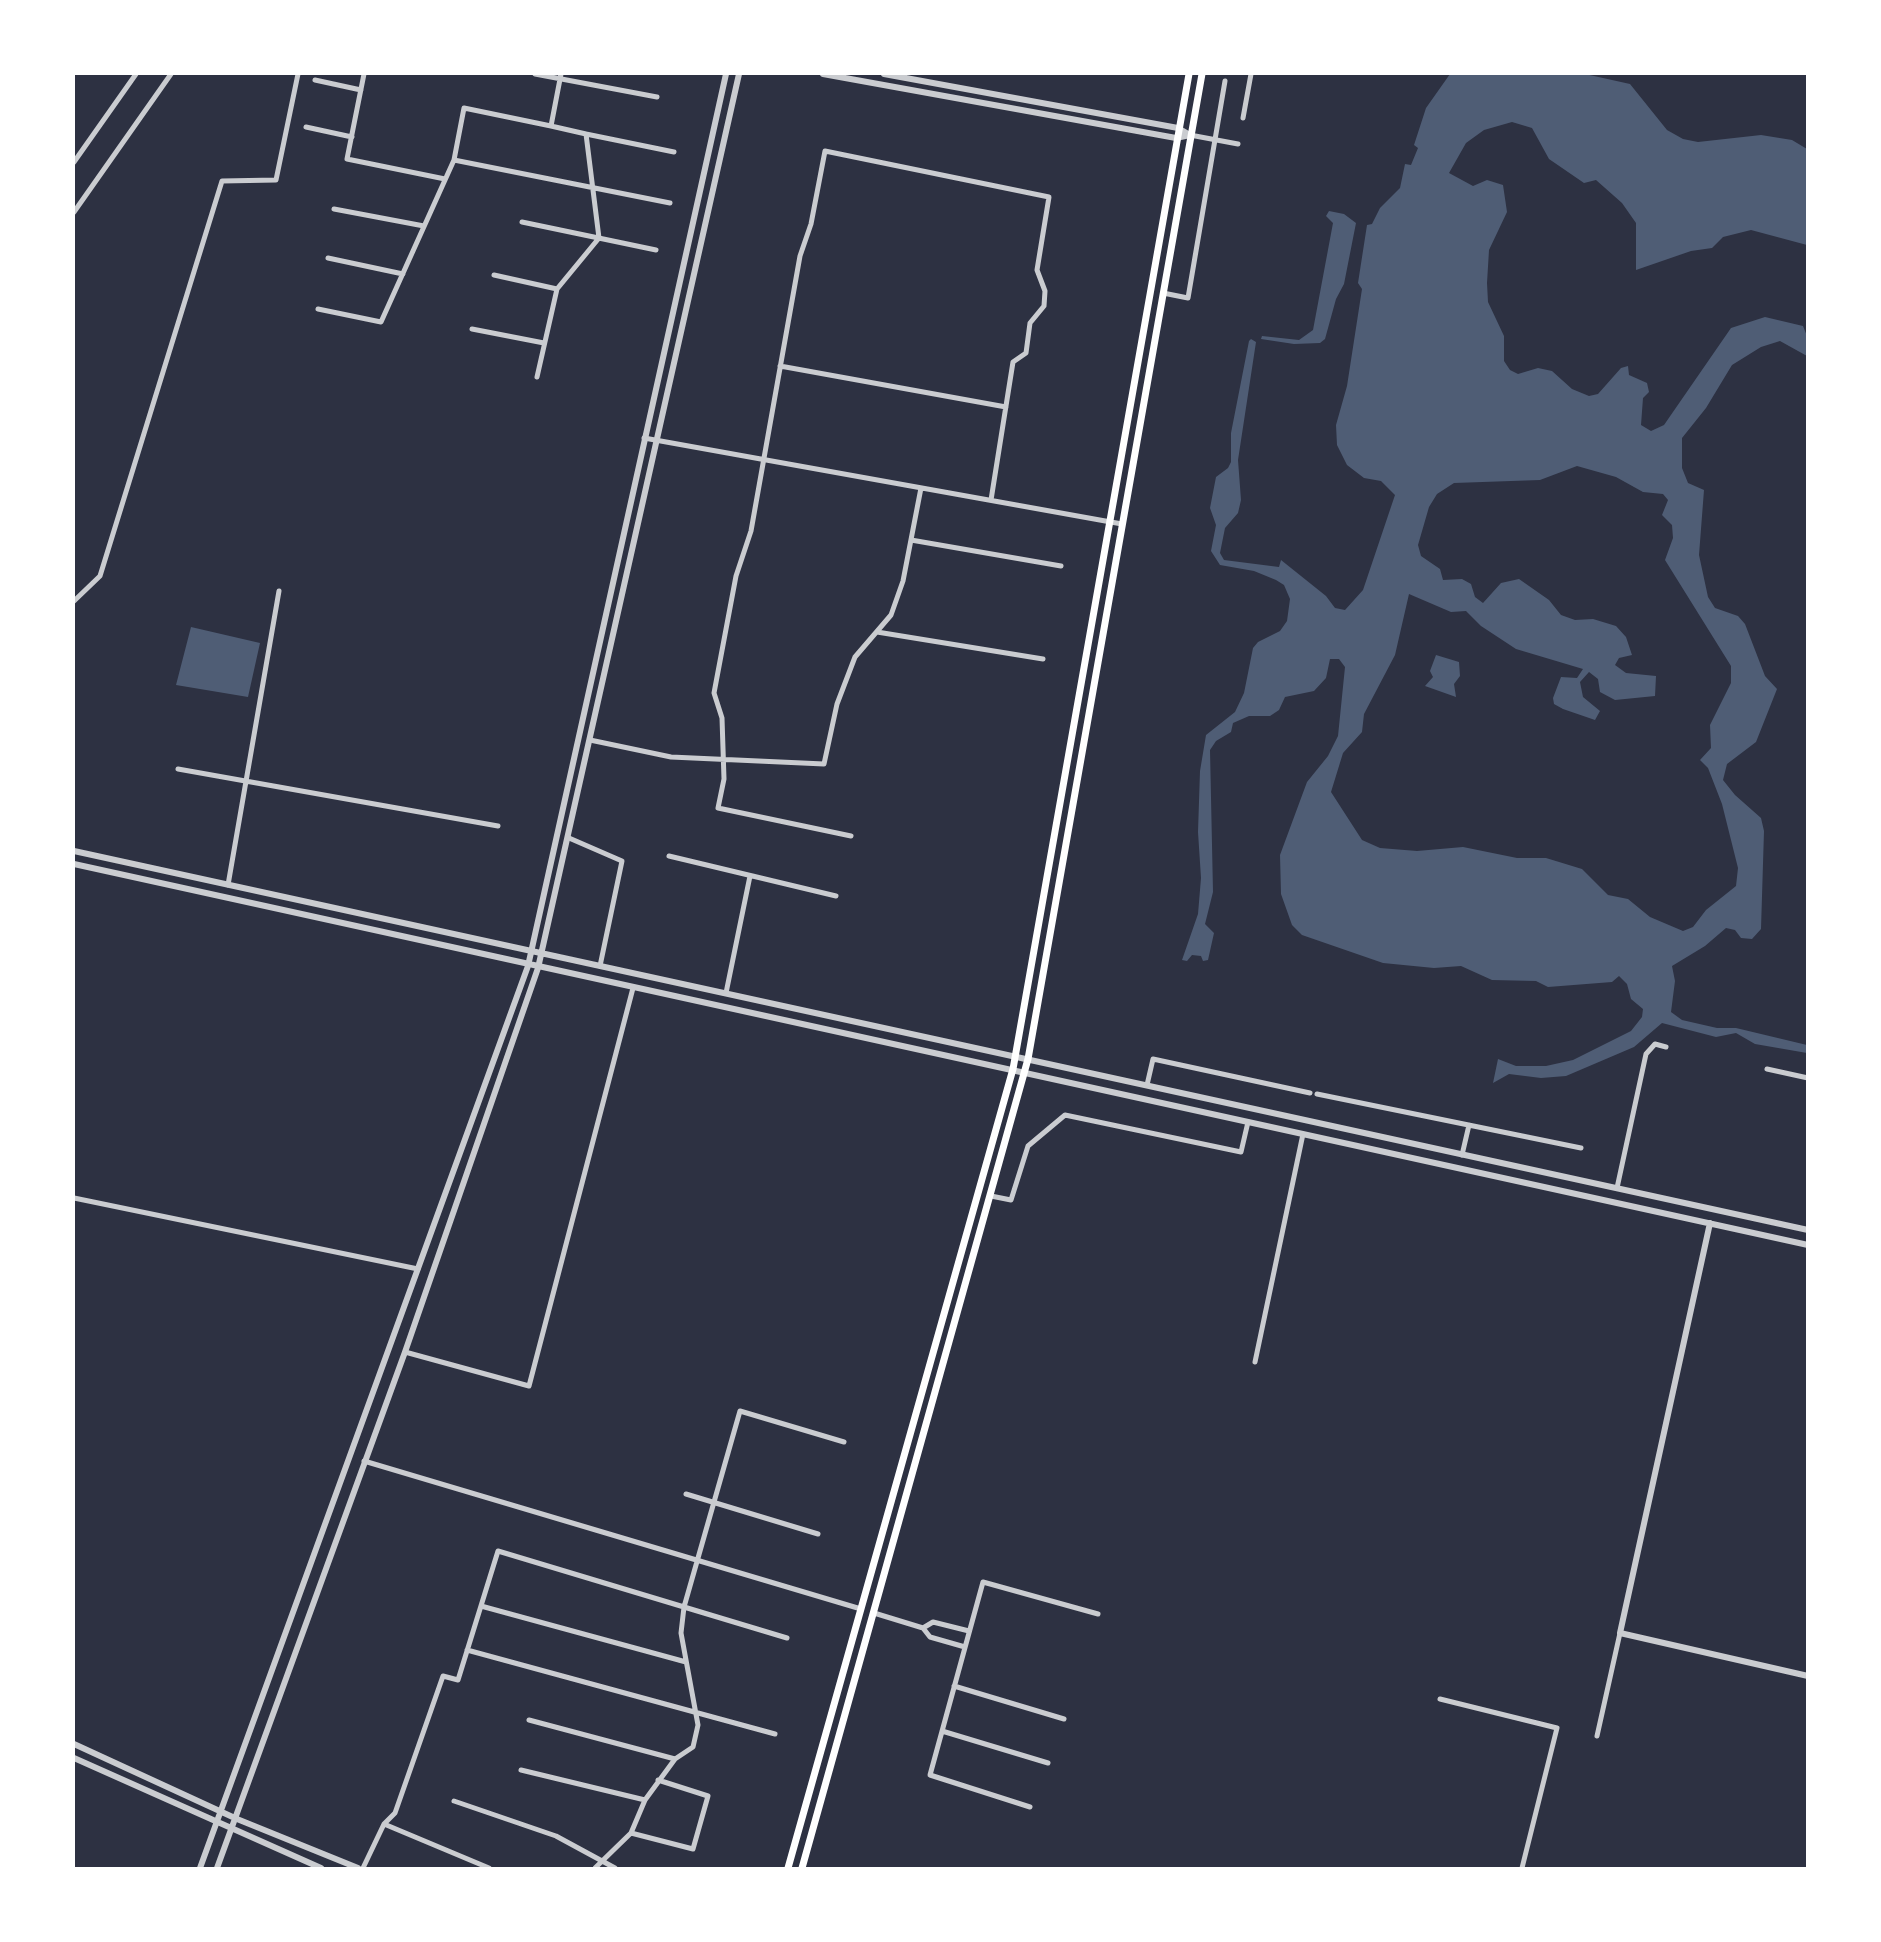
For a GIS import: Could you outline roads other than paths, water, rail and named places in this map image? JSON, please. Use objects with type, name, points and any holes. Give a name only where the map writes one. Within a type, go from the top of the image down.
[{"type":"main road","points":[[788,1868],[1016,1057],[1189,74]]},
{"type":"main road","points":[[802,1868],[1028,1059],[1202,74]]},
{"type":"main road","points":[[965,1240],[977,1244]]},
{"type":"main road","points":[[861,1609],[874,1613]]},
{"type":"street","points":[[74,162],[136,74]]},
{"type":"street","points":[[74,212],[171,74]]},
{"type":"street","points":[[74,601],[100,576],[222,181],[276,180],[298,74]]},
{"type":"street","points":[[364,74],[347,159],[445,179]]},
{"type":"street","points":[[535,74],[560,76],[657,97]]},
{"type":"street","points":[[200,1868],[223,1812],[353,1444],[528,966],[726,74]]},
{"type":"street","points":[[217,1868],[237,1819],[363,1461],[405,1352],[538,968],[738,74]]},
{"type":"street","points":[[823,74],[1177,138],[1190,135]]},
{"type":"street","points":[[884,74],[1178,128],[1190,135],[1238,144]]},
{"type":"street","points":[[1243,118],[1251,74]]},
{"type":"street","points":[[551,125],[560,76]]},
{"type":"street","points":[[315,80],[361,90]]},
{"type":"street","points":[[1163,293],[1188,298],[1225,81]]},
{"type":"street","points":[[318,309],[381,322],[454,160],[464,108],[674,152]]},
{"type":"street","points":[[306,127],[352,136]]},
{"type":"street","points":[[537,377],[557,289],[599,238],[586,134]]},
{"type":"street","points":[[850,836],[718,808],[723,779],[722,718],[714,693],[737,576],[751,531],[800,256],[811,224],[825,150],[1049,197],[1037,271],[1045,291],[1044,306],[1030,323],[1026,353],[1013,362],[991,500]]},
{"type":"street","points":[[454,160],[670,203]]},
{"type":"street","points":[[334,209],[424,226]]},
{"type":"street","points":[[522,222],[656,250]]},
{"type":"street","points":[[328,258],[403,274]]},
{"type":"street","points":[[494,275],[557,289]]},
{"type":"street","points":[[472,329],[544,343]]},
{"type":"street","points":[[780,366],[1006,407]]},
{"type":"street","points":[[644,438],[1122,524]]},
{"type":"street","points":[[590,740],[671,757],[824,764],[837,704],[855,657],[891,615],[903,581],[920,488]]},
{"type":"street","points":[[911,540],[1061,566]]},
{"type":"street","points":[[228,885],[279,591]]},
{"type":"street","points":[[877,632],[1043,659]]},
{"type":"street","points":[[178,769],[498,826]]},
{"type":"street","points":[[569,838],[622,861],[600,966]]},
{"type":"street","points":[[74,851],[1808,1230]]},
{"type":"street","points":[[669,856],[836,896]]},
{"type":"street","points":[[74,864],[528,966],[1013,1069],[1808,1245]]},
{"type":"street","points":[[726,993],[750,876]]},
{"type":"street","points":[[405,1352],[529,1386],[633,988]]},
{"type":"street","points":[[792,1022],[794,1009]]},
{"type":"street","points":[[1617,1188],[1646,1055],[1655,1044],[1666,1046]]},
{"type":"street","points":[[1147,1084],[1153,1059],[1581,1148]]},
{"type":"street","points":[[1767,1069],[1808,1078]]},
{"type":"street","points":[[991,1196],[1011,1200],[1028,1146],[1065,1115],[1241,1152],[1251,1108]]},
{"type":"street","points":[[1459,1168],[1469,1125]]},
{"type":"street","points":[[1255,1362],[1303,1134]]},
{"type":"street","points":[[74,1198],[418,1269]]},
{"type":"street","points":[[1598,1736],[1710,1223]]},
{"type":"street","points":[[595,1868],[631,1833],[645,1800],[658,1780],[675,1759],[692,1747],[698,1725],[681,1633],[684,1607],[740,1411],[844,1442]]},
{"type":"street","points":[[353,1444],[368,1448]]},
{"type":"street","points":[[363,1461],[861,1609]]},
{"type":"street","points":[[686,1494],[818,1534]]},
{"type":"street","points":[[74,1744],[237,1819],[360,1868],[384,1824],[395,1813],[443,1676],[458,1680],[498,1551],[787,1638]]},
{"type":"street","points":[[1030,1807],[930,1775],[983,1582],[1098,1614]]},
{"type":"street","points":[[481,1605],[686,1662]]},
{"type":"street","points":[[874,1613],[923,1628],[930,1637],[965,1647]]},
{"type":"street","points":[[923,1628],[933,1622],[969,1631]]},
{"type":"street","points":[[1620,1633],[1808,1676]]},
{"type":"street","points":[[467,1650],[775,1734]]},
{"type":"street","points":[[954,1686],[1064,1719]]},
{"type":"street","points":[[1440,1699],[1557,1728],[1522,1868]]},
{"type":"street","points":[[529,1720],[675,1759]]},
{"type":"street","points":[[942,1731],[1048,1763]]},
{"type":"street","points":[[74,1758],[321,1868]]},
{"type":"street","points":[[521,1770],[645,1800]]},
{"type":"street","points":[[631,1833],[693,1849],[708,1796],[658,1780]]},
{"type":"street","points":[[454,1801],[556,1836],[615,1868]]},
{"type":"street","points":[[384,1824],[489,1868]]},
{"type":"water","points":[[1450,74],[1585,74],[1630,84],[1667,130],[1683,139],[1698,142],[1761,135],[1792,140],[1807,149],[1807,245],[1751,230],[1723,237],[1712,248],[1691,251],[1636,270],[1636,223],[1622,203],[1596,180],[1584,183],[1549,159],[1532,128],[1512,122],[1484,130],[1466,143],[1449,173],[1473,186],[1487,180],[1503,185],[1507,212],[1489,250],[1488,302],[1504,336],[1504,361],[1510,370],[1518,374],[1538,368],[1552,371],[1572,389],[1589,396],[1598,394],[1621,368],[1628,366],[1629,375],[1647,383],[1649,392],[1643,398],[1641,425],[1651,431],[1664,425],[1731,328],[1765,317],[1803,326],[1807,336],[1807,356],[1780,341],[1761,347],[1732,365],[1706,408],[1682,438],[1682,468],[1688,483],[1704,490],[1699,555],[1708,597],[1715,608],[1738,616],[1745,624],[1765,676],[1777,689],[1756,742],[1727,764],[1723,780],[1735,795],[1761,818],[1764,831],[1761,929],[1752,939],[1741,938],[1735,930],[1726,928],[1705,946],[1672,966],[1675,981],[1671,1012],[1682,1020],[1717,1028],[1736,1028],[1807,1045],[1807,1053],[1755,1044],[1736,1033],[1716,1037],[1662,1023],[1634,1047],[1566,1076],[1541,1078],[1509,1074],[1493,1083],[1498,1059],[1516,1066],[1546,1066],[1573,1060],[1631,1031],[1642,1017],[1643,1009],[1631,999],[1627,984],[1619,976],[1612,982],[1548,987],[1536,981],[1492,980],[1461,966],[1434,968],[1383,963],[1302,935],[1292,925],[1281,894],[1280,855],[1307,782],[1328,756],[1338,736],[1345,667],[1339,659],[1330,659],[1326,678],[1314,691],[1285,697],[1279,710],[1270,716],[1249,716],[1233,723],[1231,732],[1216,741],[1210,750],[1213,892],[1205,924],[1214,933],[1208,960],[1203,961],[1201,956],[1192,955],[1187,961],[1182,960],[1198,914],[1201,878],[1198,832],[1200,771],[1206,735],[1235,712],[1244,693],[1253,648],[1258,642],[1280,631],[1287,621],[1290,599],[1284,585],[1276,580],[1254,571],[1220,565],[1211,551],[1216,525],[1210,508],[1216,477],[1228,468],[1231,462],[1231,433],[1249,341],[1251,339],[1256,342],[1238,460],[1241,500],[1238,513],[1225,528],[1220,553],[1224,560],[1279,567],[1281,560],[1326,596],[1335,608],[1345,610],[1363,590],[1395,495],[1381,481],[1364,478],[1347,465],[1337,445],[1336,425],[1347,386],[1362,289],[1358,283],[1367,225],[1372,224],[1380,208],[1400,188],[1405,164],[1411,165],[1418,148],[1414,145],[1426,108]],"holes":[[[1577,466],[1616,477],[1643,492],[1663,494],[1668,500],[1662,515],[1672,525],[1673,538],[1665,560],[1731,666],[1731,683],[1710,725],[1711,748],[1700,760],[1708,768],[1722,804],[1738,868],[1736,886],[1706,910],[1693,927],[1683,931],[1650,917],[1628,899],[1608,895],[1582,869],[1546,858],[1517,858],[1463,847],[1417,851],[1380,848],[1362,840],[1331,792],[1343,753],[1362,732],[1364,714],[1395,655],[1409,594],[1451,612],[1466,611],[1481,626],[1516,649],[1583,669],[1577,678],[1561,677],[1553,698],[1554,704],[1563,709],[1595,720],[1600,711],[1583,697],[1580,682],[1589,672],[1598,679],[1600,692],[1615,700],[1655,696],[1656,676],[1626,673],[1615,665],[1619,658],[1632,655],[1626,637],[1616,626],[1593,619],[1575,620],[1561,615],[1549,600],[1519,579],[1501,583],[1483,603],[1475,597],[1471,584],[1462,579],[1443,580],[1440,569],[1421,556],[1418,545],[1429,507],[1437,494],[1454,483],[1540,480]]]},
{"type":"water","points":[[1329,211],[1344,214],[1356,223],[1344,284],[1336,299],[1325,339],[1320,343],[1294,344],[1261,339],[1262,336],[1299,340],[1313,330],[1333,223],[1326,216]]},
{"type":"water","points":[[191,627],[260,643],[248,697],[176,685]]},
{"type":"water","points":[[1436,655],[1459,662],[1460,676],[1454,684],[1456,697],[1425,686],[1433,677],[1430,671]]}]
